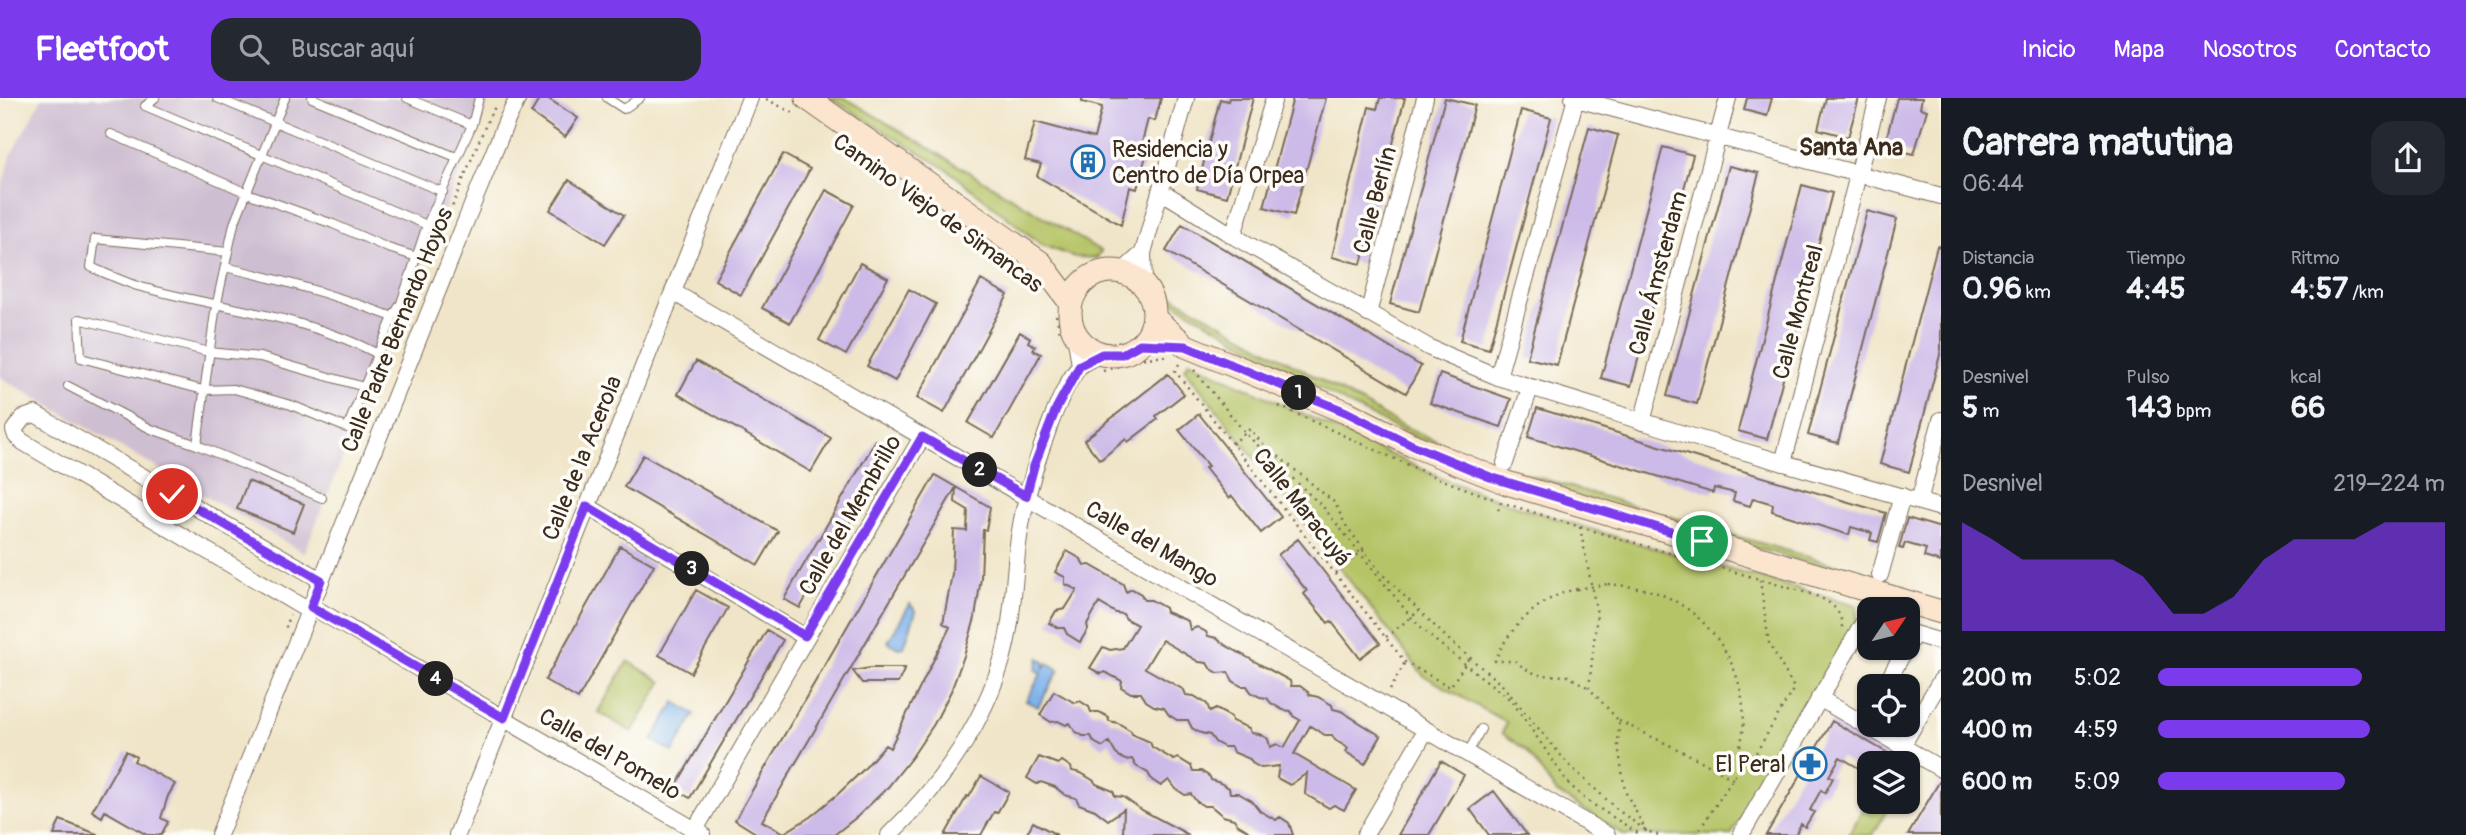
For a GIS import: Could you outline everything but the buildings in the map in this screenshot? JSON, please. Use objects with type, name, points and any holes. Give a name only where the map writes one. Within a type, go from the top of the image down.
[{"type":"main road","name":"Camino Viejo de Simancas","points":[[802,106],[1041,263],[1090,276]]},
{"type":"main road","name":"Camino Viejo de Simancas","points":[[1041,263],[1061,304]]},
{"type":"main road","points":[[1108,270],[1122,272],[1144,285],[1150,295],[1154,318],[1152,327],[1140,344],[1100,363],[1084,345],[1068,335],[1070,320],[1061,304],[1090,276],[1108,270]]},
{"type":"main road","points":[[1154,318],[1182,356]]},
{"type":"main road","points":[[1140,344],[1346,412],[1412,445],[1507,483],[1872,597]]},
{"type":"main road","points":[[1920,608],[1941,612]]},
{"type":"street","points":[[1144,285],[1143,253],[1186,98]]},
{"type":"street","points":[[1233,236],[1274,98]]},
{"type":"street","name":"Calle Berlín","points":[[1368,314],[1425,98]]},
{"type":"street","points":[[1498,377],[1575,98],[1941,196]]},
{"type":"street","name":"Calle Ámsterdam","points":[[1642,422],[1728,98]]},
{"type":"street","name":"Calle Montreal","points":[[1783,463],[1878,98]]},
{"type":"street","name":"Calle Padre Bernardo Hoyos","points":[[219,835],[516,99]]},
{"type":"street","name":"Calle de la Acerola","points":[[457,835],[673,292],[745,100]]},
{"type":"street","points":[[1169,196],[1233,236],[1424,345],[1498,377],[1642,422],[1941,508]]},
{"type":"street","points":[[1122,272],[1143,253]]},
{"type":"street","name":"Calle del Mango","points":[[673,292],[1601,833]]},
{"type":"street","points":[[1068,335],[1080,365]]},
{"type":"street","points":[[1080,365],[1100,363]]},
{"type":"street","points":[[889,835],[935,787],[959,753],[984,707],[1001,661],[1012,612],[1019,538],[1034,466],[1056,409],[1080,365]]},
{"type":"street","points":[[1505,463],[1530,388]]},
{"type":"street","points":[[310,609],[23,442],[14,430],[23,418],[35,414],[321,580]]},
{"type":"street","points":[[1919,501],[1941,421]]},
{"type":"street","name":"Calle del Membrillo","points":[[697,833],[805,636],[922,437]]},
{"type":"street","points":[[1875,597],[1902,496]]},
{"type":"street","points":[[587,506],[805,636]]},
{"type":"street","name":"Calle del Pomelo","points":[[310,609],[504,718],[697,833]]},
{"type":"street","points":[[1741,835],[1857,630]]},
{"type":"street","points":[[1920,636],[1941,642]]},
{"type":"street","points":[[1906,739],[1941,680]]},
{"type":"street","points":[[1819,698],[1906,739],[1941,769]]},
{"type":"street","points":[[1364,835],[1426,730]]},
{"type":"lane","points":[[155,98],[145,106],[427,225]]},
{"type":"lane","points":[[217,98],[443,192]]},
{"type":"lane","points":[[197,445],[217,304],[234,224],[285,98]]},
{"type":"lane","points":[[312,98],[456,157]]},
{"type":"lane","points":[[407,98],[471,125]]},
{"type":"lane","points":[[364,387],[260,358],[209,352],[79,319],[81,358],[203,390],[234,389],[280,402],[347,428],[401,303],[427,225],[471,125],[479,98]]},
{"type":"lane","points":[[607,98],[617,101],[624,108],[640,98]]},
{"type":"lane","points":[[111,134],[247,193],[417,257]]},
{"type":"lane","points":[[228,252],[95,239],[91,267],[139,286],[258,311],[347,337],[378,354]]},
{"type":"lane","points":[[225,267],[346,299],[393,317]]},
{"type":"lane","points":[[68,386],[151,429],[197,445],[322,498]]},
{"type":"lane","points":[[1467,754],[1481,729]]},
{"type":"path","points":[[765,98],[802,106]]},
{"type":"path","name":"Camino Viejo de Simancas","points":[[1061,304],[1068,335]]},
{"type":"path","points":[[1100,363],[1182,356],[1245,434],[1306,488],[1411,617],[1432,638],[1511,701],[1569,784],[1586,800],[1641,835]]},
{"type":"path","name":"Calle Maracuyá","points":[[1175,371],[1405,662]]},
{"type":"path","points":[[1207,387],[1211,380]]},
{"type":"path","points":[[1232,444],[1250,429],[1259,441],[1335,503],[1345,524],[1380,572],[1503,686],[1569,765],[1619,811],[1648,833],[1658,835]]},
{"type":"path","points":[[1580,527],[1597,614],[1589,688]]},
{"type":"path","points":[[1335,573],[1364,550]]},
{"type":"path","points":[[1733,779],[1619,721],[1589,688],[1568,676],[1538,675],[1515,661],[1495,660],[1502,644],[1520,622],[1541,604],[1577,589],[1608,584],[1640,587],[1665,596],[1699,618],[1719,641],[1732,663],[1741,688],[1743,732],[1737,758],[1749,765],[1794,688],[1769,643],[1760,580]]},
{"type":"path","points":[[1386,637],[1419,611]]},
{"type":"path","points":[[1401,715],[1398,705],[1388,694],[1405,662],[1450,687],[1469,657]]},
{"type":"path","points":[[1619,721],[1618,745],[1625,791],[1648,833]]},
{"type":"path","points":[[1696,835],[1744,762]]},
{"type":"shaded area","points":[[42,98],[490,98],[304,553],[0,377],[0,192],[12,153]]},
{"type":"green space","points":[[830,98],[845,98],[1101,251],[1097,258],[1075,257],[1042,245],[948,170]]},
{"type":"green space","points":[[1158,288],[1399,424],[1454,449],[1445,452],[1351,406],[1158,293]]},
{"type":"green space","points":[[1189,361],[1445,480],[1510,504],[1629,541],[1856,605],[1857,620],[1731,835],[1624,835],[1556,792],[1527,751],[1502,733],[1507,723],[1423,675],[1185,369]]},
{"type":"green space","points":[[1516,471],[1906,586],[1904,591],[1523,480]]},
{"type":"green space","points":[[628,661],[662,682],[632,732],[598,712]]},
{"type":"green space","points":[[1861,814],[1885,814],[1873,835],[1848,835]]},
{"type":"water","points":[[910,604],[916,611],[904,647],[898,648],[888,642]]},
{"type":"water","points":[[1039,658],[1045,662],[1044,668],[1048,663],[1059,670],[1038,707],[1026,701],[1041,674],[1036,670]]},
{"type":"water","points":[[675,702],[695,714],[673,752],[652,740]]},
{"type":"place","name":"Residencia y Centro de Día Orpea","points":[[1088,162]]},
{"type":"place","name":"El Peral","points":[[1810,764]]},
{"type":"district","name":"Santa Ana","points":[[1851,147]]},
{"type":"route","points":[[172,494],[321,580],[311,607],[504,718],[587,506],[805,636],[922,437],[1026,496],[1034,466],[1056,409],[1080,365],[1102,354],[1131,351],[1140,344],[1186,346],[1346,412],[1412,445],[1490,477],[1702,541]]}]
